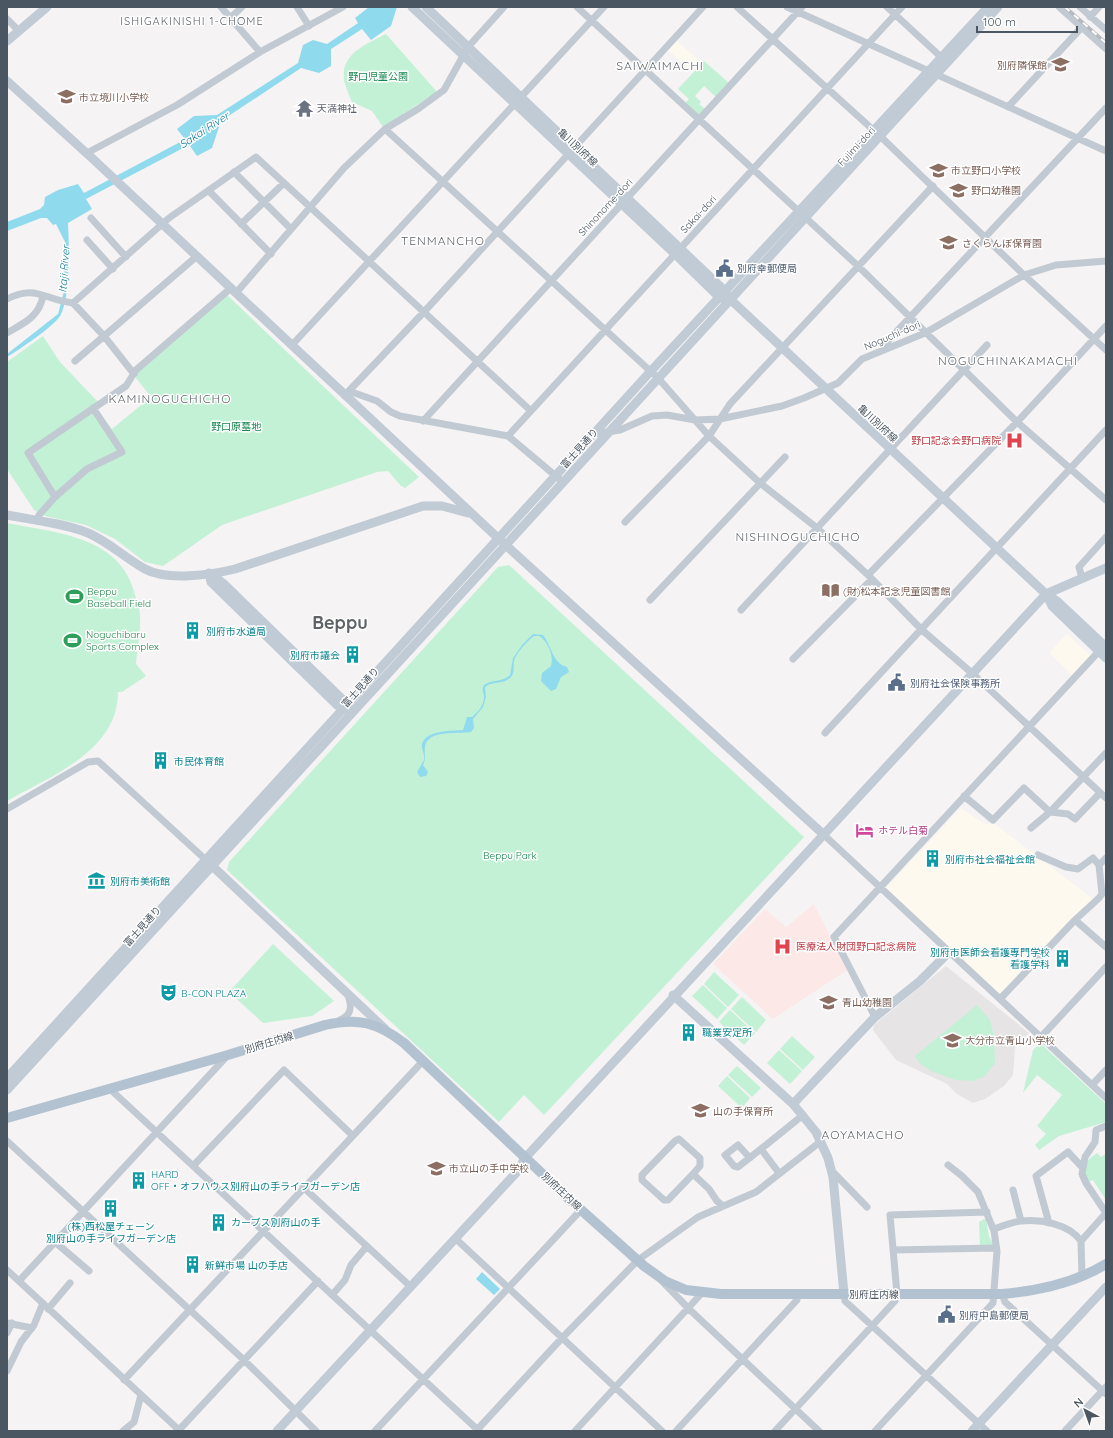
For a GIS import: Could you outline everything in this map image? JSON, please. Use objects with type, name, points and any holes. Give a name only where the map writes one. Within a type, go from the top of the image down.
[{"type":"main road","name":"別府庄内線","points":[[7,1118],[228,1056],[334,1023],[362,1022],[388,1031],[404,1043],[638,1260],[656,1275],[676,1286],[702,1293],[998,1295],[1037,1289],[1082,1276],[1106,1264]]},
{"type":"street","points":[[7,41],[47,7]]},
{"type":"street","points":[[221,7],[260,52]]},
{"type":"street","points":[[230,18],[242,7]]},
{"type":"street","points":[[297,7],[310,26]]},
{"type":"street","points":[[86,153],[177,105],[260,52],[343,7]]},
{"type":"street","name":"亀川別府線","points":[[426,7],[465,50]]},
{"type":"street","points":[[55,497],[28,453],[126,386],[134,374],[234,290],[271,254],[344,168],[385,130],[444,90],[465,50],[504,7]]},
{"type":"street","points":[[577,7],[858,266],[1017,422],[1106,500]]},
{"type":"street","points":[[292,344],[604,7]]},
{"type":"street","points":[[347,393],[423,313],[703,7]]},
{"type":"street","points":[[737,7],[877,133],[1024,275],[1106,350]]},
{"type":"street","points":[[788,7],[800,9],[869,44],[1106,152]]},
{"type":"street","points":[[887,7],[941,57]]},
{"type":"street","name":"Sakai-dori","points":[[508,436],[902,7]]},
{"type":"street","name":"Fujimi-dori","points":[[933,73],[941,57],[988,7]]},
{"type":"street","name":"Fujimi-dori","points":[[654,375],[743,272],[802,214],[933,73],[998,7]]},
{"type":"street","points":[[1059,7],[1106,49]]},
{"type":"street","points":[[1080,7],[1106,30]]},
{"type":"street","points":[[1090,17],[1099,7]]},
{"type":"street","name":"亀川別府線","points":[[414,8],[465,50],[625,200],[723,295],[731,300],[784,349],[890,450],[1046,594],[1057,601],[1104,649]]},
{"type":"street","name":"Shinonome-dori","points":[[423,421],[800,9]]},
{"type":"street","points":[[7,19],[19,31]]},
{"type":"street","points":[[1008,107],[1082,27]]},
{"type":"street","points":[[7,81],[347,393],[502,542],[823,834],[1106,1098]]},
{"type":"street","points":[[7,93],[16,89]]},
{"type":"street","points":[[883,350],[885,344],[1106,108]]},
{"type":"street","points":[[385,130],[443,181],[654,375],[709,436],[760,483],[817,528],[870,577],[922,630],[1030,726],[1103,796],[1075,819],[1068,814],[1050,812],[1024,788],[993,820],[964,796]]},
{"type":"street","points":[[71,303],[163,224],[256,157],[423,313],[531,411]]},
{"type":"street","points":[[234,172],[291,229]]},
{"type":"street","points":[[241,224],[284,183]]},
{"type":"street","points":[[625,522],[709,436],[730,404],[784,349],[858,266],[933,186]]},
{"type":"street","points":[[209,191],[271,254]]},
{"type":"street","name":"Fujimi-dori","points":[[731,300],[802,214]]},
{"type":"street","points":[[91,218],[126,257]]},
{"type":"street","points":[[88,240],[112,269]]},
{"type":"street","points":[[75,361],[197,256]]},
{"type":"street","name":"Noguchi-dori","points":[[594,434],[607,434],[652,416],[667,415],[695,420],[720,419],[782,406],[838,383],[862,359],[925,333],[1024,275],[1056,265],[1106,261]]},
{"type":"street","points":[[7,299],[29,291],[71,303],[104,336],[134,374]]},
{"type":"street","points":[[7,333],[34,316],[38,311],[43,296]]},
{"type":"street","name":"富士見通り","points":[[7,1090],[347,709],[559,479],[607,434],[654,375],[731,300]]},
{"type":"street","points":[[793,659],[942,498],[1017,422],[1106,326]]},
{"type":"street","points":[[741,610],[987,345]]},
{"type":"street","points":[[347,393],[377,402],[391,412],[400,416],[508,436],[559,479],[594,434],[654,375]]},
{"type":"street","points":[[37,521],[39,515],[55,497],[87,469],[122,452],[93,408]]},
{"type":"street","points":[[825,734],[1106,430]]},
{"type":"street","points":[[650,600],[785,457]]},
{"type":"street","points":[[7,515],[88,533],[144,569],[158,574],[174,576],[236,569],[423,506],[436,505],[454,508],[475,516]]},
{"type":"street","points":[[1082,578],[1079,567],[1106,537]]},
{"type":"street","points":[[277,1431],[456,1239],[516,1173],[526,1157],[674,995],[1046,594],[1106,568]]},
{"type":"street","points":[[229,590],[227,579],[229,574],[236,569]]},
{"type":"street","points":[[209,573],[229,590],[347,709]]},
{"type":"street","points":[[209,573],[211,582],[347,709]]},
{"type":"street","points":[[875,1017],[834,937],[964,796],[1104,649]]},
{"type":"street","points":[[1031,828],[1050,812],[1084,778],[1106,753]]},
{"type":"street","points":[[7,809],[88,762],[98,761],[388,1031]]},
{"type":"street","points":[[1000,999],[1075,920],[1102,894],[1099,865],[1094,858],[1078,869],[1066,867],[1038,855]]},
{"type":"street","points":[[1099,865],[1106,858]]},
{"type":"street","points":[[7,1078],[209,863]]},
{"type":"street","points":[[1075,920],[1106,948]]},
{"type":"street","points":[[793,1104],[875,1017],[920,981],[949,952]]},
{"type":"street","points":[[1041,1037],[1106,967]]},
{"type":"street","points":[[334,1023],[345,1018],[349,1013],[351,1004],[347,992]]},
{"type":"street","points":[[674,995],[793,1104],[816,1132],[832,1171],[845,1301],[987,1431]]},
{"type":"street","points":[[19,1281],[156,1131],[228,1056]]},
{"type":"street","points":[[124,1380],[303,1187],[423,1061]]},
{"type":"street","points":[[193,1166],[284,1070],[352,1135]]},
{"type":"street","points":[[1092,1084],[1106,1070]]},
{"type":"street","points":[[110,1089],[478,1430],[562,1338],[638,1260],[688,1223],[756,1192],[820,1142]]},
{"type":"street","points":[[750,1158],[803,1115]]},
{"type":"street","points":[[1082,1276],[1081,1241],[1106,1213],[1086,1183],[1082,1174],[1082,1167],[1085,1157],[1095,1142],[1096,1130],[1106,1126]]},
{"type":"street","points":[[679,1139],[700,1158],[700,1166],[693,1174],[668,1200],[664,1200],[642,1180],[642,1175],[675,1141],[679,1139]]},
{"type":"street","points":[[7,1141],[244,1360],[295,1412],[316,1431]]},
{"type":"street","points":[[761,1150],[779,1173]]},
{"type":"street","points":[[1049,1223],[1036,1176],[1068,1152],[1082,1167]]},
{"type":"street","points":[[875,1431],[993,1303],[998,1295],[994,1229],[978,1192],[948,1165]]},
{"type":"street","points":[[832,1171],[867,1208]]},
{"type":"street","points":[[693,1174],[709,1189],[717,1201],[723,1206]]},
{"type":"street","points":[[303,1187],[411,1287]]},
{"type":"street","points":[[1013,1190],[1021,1221]]},
{"type":"street","points":[[375,1431],[579,1212]]},
{"type":"street","points":[[775,1431],[873,1327],[895,1301],[897,1294],[890,1215],[987,1212]]},
{"type":"street","points":[[994,1229],[1021,1221],[1049,1223],[1065,1228],[1081,1241]]},
{"type":"street","points":[[456,1239],[662,1431]]},
{"type":"street","points":[[55,1242],[88,1271]]},
{"type":"street","points":[[332,1295],[345,1280],[351,1265],[367,1246]]},
{"type":"street","points":[[893,1250],[996,1248]]},
{"type":"street","points":[[7,1270],[179,1431],[318,1281]]},
{"type":"street","points":[[656,1275],[689,1309],[820,1431]]},
{"type":"street","points":[[7,1371],[21,1342],[46,1306],[70,1283]]},
{"type":"street","points":[[972,1431],[1106,1287]]},
{"type":"street","points":[[575,1431],[689,1309],[702,1293]]},
{"type":"street","points":[[676,1431],[797,1300],[797,1294]]},
{"type":"street","points":[[998,1295],[1052,1346],[1105,1391],[1065,1431]]},
{"type":"street","points":[[7,1333],[10,1323],[32,1328]]},
{"type":"street","points":[[124,1431],[134,1422],[141,1395]]},
{"type":"shaded area","points":[[676,40],[701,62],[692,73],[667,49]]},
{"type":"shaded area","points":[[1067,634],[1091,656],[1073,676],[1049,653]]},
{"type":"shaded area","points":[[961,808],[985,824],[995,824],[1093,899],[1002,994],[999,995],[887,891],[887,887]]},
{"type":"shaded area","name":"医療法人財団野口記念病院","points":[[814,904],[847,970],[773,1019],[713,964],[765,909],[786,927]]},
{"type":"shaded area","name":"大分市立青山小学校","points":[[946,966],[1029,1033],[1015,1047],[1013,1075],[1004,1086],[985,1099],[973,1103],[957,1094],[947,1084],[896,1060],[873,1030],[874,1025]]},
{"type":"green space","name":"野口児童公園","points":[[386,34],[437,92],[383,127],[372,111],[352,102],[344,79],[344,70],[347,62],[357,50]]},
{"type":"green space","points":[[704,61],[729,83],[716,97],[704,86],[695,96],[701,102],[699,104],[705,109],[699,116],[685,103],[689,99],[678,89]]},
{"type":"green space","name":"野口原墓地","points":[[226,296],[228,296],[419,477],[405,488],[401,486],[388,471],[377,472],[222,525],[163,566],[145,562],[115,539],[86,525],[45,516],[34,510],[7,469],[7,362],[43,336],[60,362],[98,402],[96,408],[112,429],[151,397],[136,378],[138,372]]},
{"type":"green space","name":"Noguchibaru Sports Complex","points":[[7,523],[46,530],[84,541],[102,549],[116,560],[128,575],[139,608],[140,628],[136,664],[146,676],[122,692],[118,692],[115,713],[107,730],[94,746],[79,759],[61,771],[7,801]]},
{"type":"green space","name":"Beppu Park","points":[[509,565],[804,837],[544,1115],[524,1095],[499,1122],[227,870],[229,862],[498,567]]},
{"type":"green space","points":[[273,944],[334,1001],[312,1016],[263,1023],[229,992]]},
{"type":"green space","points":[[714,972],[739,995],[728,1007],[704,984]]},
{"type":"green space","points":[[703,985],[727,1008],[717,1019],[692,996]]},
{"type":"green space","points":[[742,997],[766,1020],[756,1032],[731,1009]]},
{"type":"green space","points":[[977,1005],[990,1020],[994,1037],[995,1063],[985,1076],[973,1081],[956,1080],[933,1072],[920,1064],[915,1056]]},
{"type":"green space","points":[[730,1010],[755,1033],[744,1045],[719,1022]]},
{"type":"green space","points":[[792,1036],[815,1057],[803,1070],[780,1049]]},
{"type":"green space","points":[[1040,1043],[1106,1104],[1106,1122],[1059,1136],[1039,1150],[1035,1145],[1046,1134],[1037,1126],[1062,1095],[1037,1075],[1023,1093],[1033,1050]]},
{"type":"green space","points":[[779,1050],[802,1071],[790,1084],[767,1063]]},
{"type":"green space","points":[[737,1066],[761,1088],[752,1097],[728,1075]]},
{"type":"green space","points":[[727,1076],[750,1098],[742,1108],[718,1086]]},
{"type":"green space","points":[[1097,1153],[1101,1157],[1106,1154],[1106,1200],[1093,1180],[1089,1182],[1082,1171],[1089,1159]]},
{"type":"green space","points":[[986,1219],[989,1237],[995,1246],[980,1248],[979,1222]]},
{"type":"water","name":"Sakai River","points":[[369,7],[397,7],[391,26],[371,40],[362,29],[331,49],[331,66],[319,73],[301,68],[221,121],[212,148],[197,156],[190,146],[187,146],[86,199],[92,209],[68,223],[68,284],[64,308],[60,316],[43,332],[7,357],[7,354],[58,314],[64,291],[65,242],[56,224],[53,225],[47,218],[41,218],[7,231],[7,222],[40,209],[44,205],[45,197],[58,190],[78,184],[84,193],[182,141],[184,138],[177,129],[194,116],[217,115],[298,63],[303,45],[313,40],[327,44],[358,23],[355,18]]},
{"type":"water","points":[[533,634],[543,635],[558,662],[567,667],[569,672],[561,677],[556,689],[551,691],[541,681],[542,673],[551,666],[552,658],[550,649],[545,641],[539,636],[534,636],[517,654],[511,677],[505,681],[485,687],[486,697],[483,707],[473,719],[474,728],[471,732],[440,734],[429,739],[425,746],[425,760],[423,765],[428,772],[426,776],[420,777],[417,772],[424,760],[422,744],[424,739],[440,732],[463,730],[467,717],[472,717],[483,704],[484,685],[504,679],[510,675],[513,658],[522,645]]},
{"type":"water","points":[[482,1272],[500,1289],[494,1295],[476,1279]]},
{"type":"railway","points":[[1065,7],[1106,43]]},
{"type":"place","name":"別府隣保館","points":[[1060,65]]},
{"type":"place","name":"市立境川小学校","points":[[66,97]]},
{"type":"place","name":"天満神社","points":[[304,108]]},
{"type":"place","name":"市立野口小学校","points":[[938,170]]},
{"type":"place","name":"野口幼稚園","points":[[958,190]]},
{"type":"place","name":"さくらんぼ保育園","points":[[949,243]]},
{"type":"place","name":"別府幸郵便局","points":[[724,268]]},
{"type":"place","name":"野口記念会野口病院","points":[[1014,440]]},
{"type":"place","name":"(財)松本記念児童図書館","points":[[830,591]]},
{"type":"place","name":"Beppu Baseball Field","points":[[74,597]]},
{"type":"place","name":"別府市水道局","points":[[193,631]]},
{"type":"place","name":"Noguchibaru Sports Complex","points":[[73,640]]},
{"type":"place","name":"別府市議会","points":[[353,655]]},
{"type":"place","name":"別府社会保険事務所","points":[[897,683]]},
{"type":"place","name":"市民体育館","points":[[161,761]]},
{"type":"place","name":"ホテル白菊","points":[[865,830]]},
{"type":"place","name":"別府市社会福祉会館","points":[[932,859]]},
{"type":"place","name":"別府市美術館","points":[[97,881]]},
{"type":"place","name":"医療法人財団野口記念病院","points":[[783,946]]},
{"type":"place","name":"別府市医師会看護専門学校 看護学科","points":[[1063,958]]},
{"type":"place","name":"B-CON PLAZA","points":[[168,993]]},
{"type":"place","name":"青山幼稚園","points":[[829,1002]]},
{"type":"place","name":"職業安定所","points":[[689,1032]]},
{"type":"place","name":"大分市立青山小学校","points":[[952,1040]]},
{"type":"place","name":"山の手保育所","points":[[700,1111]]},
{"type":"place","name":"市立山の手中学校","points":[[436,1168]]},
{"type":"place","name":"HARD OFF・オフハウス別府山の手ライフガーデン店","points":[[138,1180]]},
{"type":"place","name":"(株)西松屋チェーン 別府山の手ライフガーデン店","points":[[111,1209]]},
{"type":"place","name":"カーブス別府山の手","points":[[218,1222]]},
{"type":"place","name":"新鮮市場 山の手店","points":[[192,1265]]},
{"type":"place","name":"別府中島郵便局","points":[[946,1315]]},
{"type":"district","name":"ISHIGAKINISHI 1-CHOME","points":[[192,21]]},
{"type":"district","name":"SAIWAIMACHI","points":[[660,66]]},
{"type":"district","name":"TENMANCHO","points":[[443,241]]},
{"type":"district","name":"NOGUCHINAKAMACHI","points":[[1008,361]]},
{"type":"district","name":"KAMINOGUCHICHO","points":[[170,399]]},
{"type":"district","name":"NISHINOGUCHICHO","points":[[798,537]]},
{"type":"district","name":"Beppu","points":[[340,623]]},
{"type":"district","name":"AOYAMACHO","points":[[863,1135]]},
{"type":"water label","name":"Itaji River","points":[[64,269]]}]
